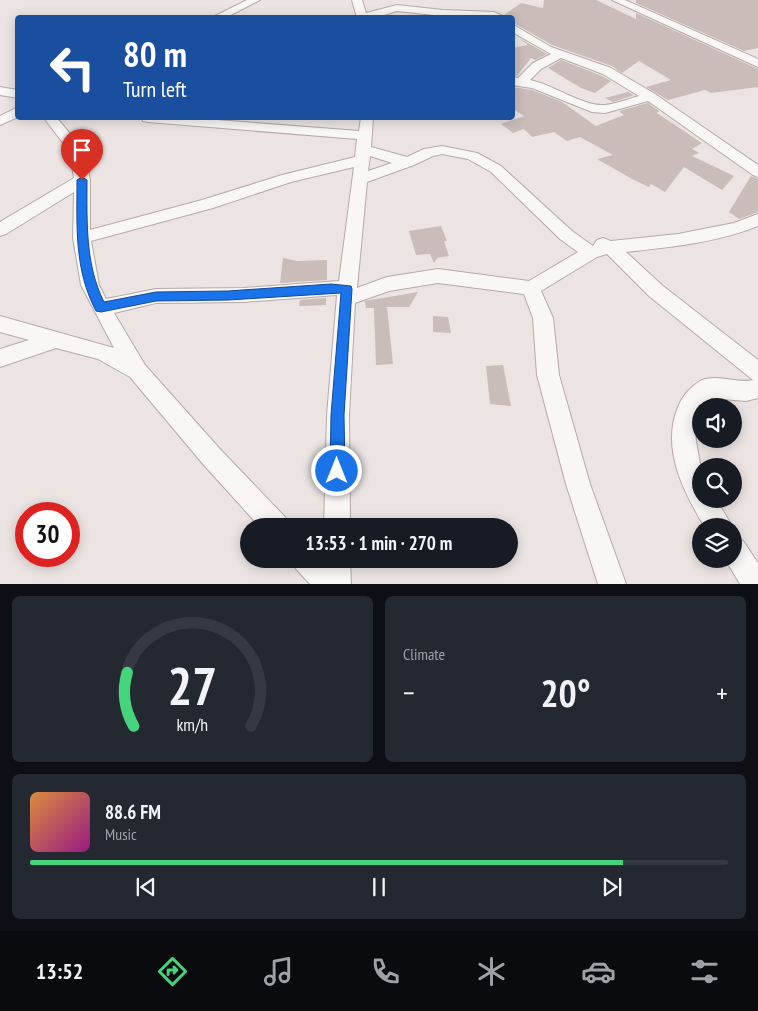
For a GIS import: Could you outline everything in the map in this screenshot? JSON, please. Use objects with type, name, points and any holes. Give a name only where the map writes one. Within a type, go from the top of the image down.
[{"type":"street","points":[[223,15],[256,0]]},
{"type":"street","points":[[357,0],[361,15]]},
{"type":"street","points":[[385,10],[393,0]]},
{"type":"street","points":[[617,0],[758,64]]},
{"type":"street","points":[[371,15],[397,8],[429,14],[447,15]]},
{"type":"street","points":[[515,29],[540,45],[608,71],[650,97],[758,172]]},
{"type":"street","points":[[517,81],[537,66],[560,54]]},
{"type":"street","points":[[517,81],[535,85],[592,108],[605,109],[650,97]]},
{"type":"street","points":[[0,91],[15,94]]},
{"type":"street","points":[[0,121],[15,113]]},
{"type":"street","points":[[55,120],[77,151],[82,180],[82,238],[90,285],[101,308],[138,371],[211,456],[269,518]]},
{"type":"street","points":[[167,120],[365,141],[390,158],[409,162]]},
{"type":"street","points":[[337,518],[338,415],[346,294],[365,141]]},
{"type":"street","points":[[82,238],[207,204],[287,178],[365,141]]},
{"type":"street","points":[[360,179],[409,162],[429,152],[442,150],[472,156],[496,169],[550,219],[591,253]]},
{"type":"street","points":[[0,230],[82,180]]},
{"type":"street","points":[[550,219],[562,223],[610,248],[656,291],[758,375],[746,391],[708,388],[694,399],[686,418],[683,451],[692,482]]},
{"type":"street","points":[[101,308],[156,296],[225,295],[331,288],[346,294],[387,284],[438,276],[531,288],[591,253],[610,248],[678,240],[737,228],[758,220]]},
{"type":"street","points":[[531,288],[543,318],[548,375],[563,430],[578,484],[612,584]]},
{"type":"street","points":[[0,324],[103,352],[138,371]]},
{"type":"street","points":[[0,358],[57,339]]},
{"type":"street","points":[[742,563],[758,583]]},
{"type":"street","points":[[314,568],[329,584]]},
{"type":"street","points":[[336,584],[337,568]]},
{"type":"building","points":[[544,0],[596,0],[636,19],[636,13],[758,69],[758,87],[711,93],[705,90],[668,100],[646,87],[671,80],[639,61],[622,73],[612,66],[552,45],[515,24],[515,15],[504,15],[521,3],[543,8]]},
{"type":"building","points":[[636,0],[758,0],[758,48],[744,51],[636,3]]},
{"type":"building","points":[[519,38],[547,54],[535,60],[531,58],[517,76],[515,76],[515,47],[528,45]]},
{"type":"building","points":[[561,60],[611,81],[595,93],[581,88],[548,68]]},
{"type":"building","points":[[515,87],[532,90],[562,102],[596,126],[624,115],[619,111],[648,103],[659,111],[657,113],[702,143],[692,149],[699,153],[692,156],[734,176],[722,190],[684,167],[665,192],[651,184],[649,187],[634,180],[597,159],[613,155],[580,137],[567,141],[554,132],[532,137],[524,129],[513,133],[501,124],[524,116],[515,110]]},
{"type":"building","points":[[628,92],[634,95],[613,102],[605,98]]},
{"type":"building","points":[[751,176],[758,179],[758,212],[739,219],[729,212]]},
{"type":"building","points":[[441,226],[447,241],[444,241],[449,256],[437,258],[434,263],[430,254],[416,255],[409,231]]},
{"type":"building","points":[[283,258],[297,261],[327,260],[327,280],[280,283]]},
{"type":"building","points":[[418,292],[409,307],[387,307],[393,364],[376,365],[374,308],[366,308],[365,301]]},
{"type":"building","points":[[326,298],[326,305],[299,306],[300,300]]},
{"type":"building","points":[[433,316],[448,317],[451,333],[433,332]]},
{"type":"building","points":[[503,365],[511,406],[490,404],[486,366]]},
{"type":"route","points":[[82,180],[82,238],[90,285],[101,308],[156,296],[228,295],[331,288],[347,289],[338,415],[337,471]]}]
